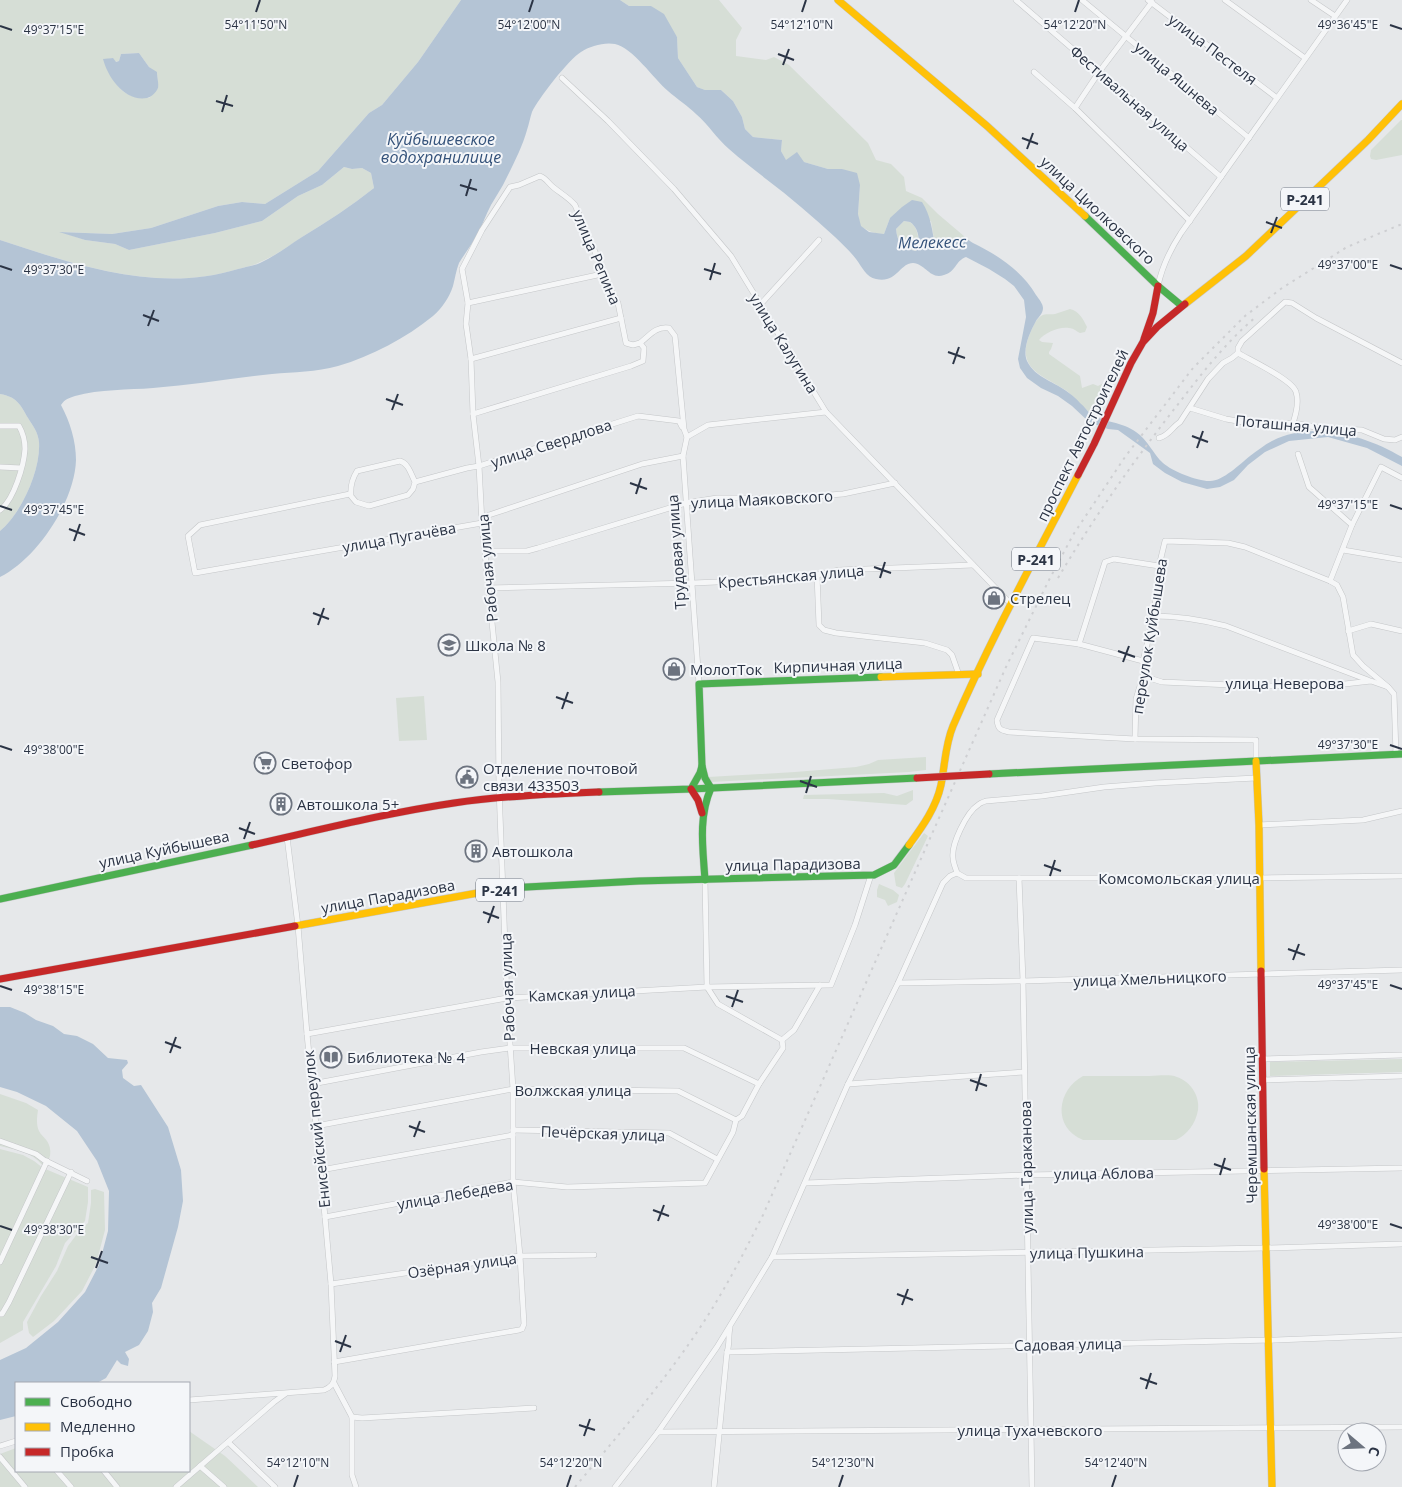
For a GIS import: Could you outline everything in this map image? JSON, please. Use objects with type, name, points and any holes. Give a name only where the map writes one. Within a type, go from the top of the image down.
[{"type":"main road","name":"улица Циолковского","points":[[838,0],[987,126],[1158,286],[1152,317],[1143,342]]},
{"type":"main road","name":"проспект Автостроителей","points":[[900,858],[924,823],[937,796],[942,780],[945,752],[951,731],[1011,604],[1094,444],[1143,342],[1157,327],[1182,306],[1246,256],[1368,140],[1402,104]]},
{"type":"main road","points":[[1158,286],[1182,306]]},
{"type":"main road","name":"Кирпичная улица","points":[[699,684],[978,674]]},
{"type":"main road","name":"Трудовая улица","points":[[699,684],[702,766]]},
{"type":"main road","points":[[1256,762],[1399,754]]},
{"type":"main road","name":"улица Куйбышева","points":[[0,899],[359,820],[432,806],[500,798],[1256,762]]},
{"type":"main road","name":"Черемшанская улица","points":[[1256,762],[1259,825],[1262,1080],[1272,1487]]},
{"type":"main road","points":[[702,766],[705,778],[711,788],[703,815],[705,880]]},
{"type":"main road","points":[[702,766],[691,789],[698,800],[703,815]]},
{"type":"main road","name":"улица Парадизова","points":[[0,979],[503,889],[540,886],[871,875],[894,865],[900,858]]},
{"type":"street","name":"Фестивальная улица","points":[[1016,0],[1221,177]]},
{"type":"street","name":"улица Яшнева","points":[[1082,0],[1249,138]]},
{"type":"street","points":[[1225,0],[1305,58]]},
{"type":"street","points":[[1311,0],[1335,16]]},
{"type":"street","points":[[1158,286],[1161,271],[1170,250],[1347,0]]},
{"type":"street","points":[[1075,108],[1151,1]]},
{"type":"street","name":"улица Пестеля","points":[[1151,1],[1277,98]]},
{"type":"street","points":[[1034,72],[1075,108],[1190,221]]},
{"type":"street","name":"улица Калугина","points":[[562,78],[608,121],[680,197],[731,256],[826,412],[1011,604]]},
{"type":"street","name":"улица Репина","points":[[462,269],[482,230],[510,187],[540,176],[544,177],[551,186],[575,205],[601,266],[602,274],[618,303],[626,343],[633,345],[640,343]]},
{"type":"street","points":[[760,305],[819,240]]},
{"type":"street","name":"Рабочая улица","points":[[334,1362],[519,1330],[522,1329],[524,1324],[513,1182],[513,1089],[507,998],[498,682],[482,523],[480,466],[473,414],[466,324],[468,303],[462,269]]},
{"type":"street","points":[[468,303],[602,274]]},
{"type":"street","points":[[1159,438],[1166,436],[1180,422],[1208,379],[1223,363],[1238,353],[1238,348],[1242,341],[1285,302],[1292,303],[1402,364]]},
{"type":"street","points":[[470,360],[621,318]]},
{"type":"street","points":[[473,414],[623,370],[643,361],[644,348],[640,343],[655,330],[662,327],[669,328],[675,336],[684,429],[687,437],[708,425],[826,412]]},
{"type":"street","points":[[1238,353],[1272,372],[1296,390],[1296,415],[1293,423]]},
{"type":"street","name":"Поташная улица","points":[[1190,408],[1249,423],[1266,425],[1293,423],[1321,428],[1362,430],[1384,439],[1395,440],[1402,437]]},
{"type":"street","name":"улица Свердлова","points":[[350,494],[356,502],[369,506],[408,495],[415,482],[480,466],[638,416],[679,421],[684,429]]},
{"type":"street","points":[[0,426],[19,426],[25,449],[11,497],[0,510]]},
{"type":"street","name":"Трудовая улица","points":[[687,437],[683,456],[699,684]]},
{"type":"street","points":[[1298,454],[1309,487],[1352,525]]},
{"type":"street","name":"улица Пугачёва","points":[[350,494],[200,525],[188,536],[196,573],[482,523],[489,515],[642,464],[683,456]]},
{"type":"street","points":[[350,494],[352,478],[357,471],[400,461],[406,465],[415,482]]},
{"type":"street","points":[[0,467],[21,468]]},
{"type":"street","points":[[1399,754],[1394,694],[1353,655],[1343,597],[1337,586],[1330,581],[1352,525],[1381,467],[1402,478]]},
{"type":"street","name":"улица Маяковского","points":[[485,551],[527,551],[686,503],[717,498],[790,498],[843,494],[895,483]]},
{"type":"street","name":"переулок Куйбышева","points":[[1135,739],[1136,699],[1143,676],[1143,661],[1154,616],[1159,566],[1165,540],[1228,543],[1245,547],[1330,581]]},
{"type":"street","points":[[1343,550],[1402,560]]},
{"type":"street","points":[[1079,644],[1105,562],[1114,559],[1159,566]]},
{"type":"street","name":"Крестьянская улица","points":[[488,588],[789,579],[839,570],[973,565]]},
{"type":"street","points":[[817,575],[819,625],[824,630],[847,635],[925,643],[947,650],[952,655],[959,675]]},
{"type":"street","points":[[1154,616],[1178,616],[1226,626],[1371,681]]},
{"type":"street","points":[[1348,631],[1371,624],[1402,631]]},
{"type":"street","points":[[1143,661],[1079,644],[1033,638],[1000,711],[997,720],[998,727],[1009,732],[1135,739],[1256,740],[1256,762]]},
{"type":"street","name":"улица Неверова","points":[[1143,676],[1162,682],[1255,686],[1327,686],[1371,681],[1388,687]]},
{"type":"street","points":[[615,1487],[658,1432],[717,1347],[772,1257],[848,1084],[898,983],[943,883],[946,879],[957,873],[952,857],[959,833],[973,810],[986,801],[1042,796],[1104,787],[1156,782],[1256,778]]},
{"type":"street","points":[[1259,825],[1363,820],[1402,811]]},
{"type":"street","name":"Енисейский переулок","points":[[287,837],[298,926],[331,1284],[334,1383]]},
{"type":"street","name":"Комсомольская улица","points":[[957,873],[966,878],[1402,876]]},
{"type":"street","name":"Камская улица","points":[[307,1034],[507,998],[707,987],[831,985],[856,925],[871,875]]},
{"type":"street","name":"улица Тараканова","points":[[1019,878],[1023,982],[1032,1487]]},
{"type":"street","points":[[705,880],[707,987],[718,1004],[782,1040]]},
{"type":"street","name":"улица Хмельницкого","points":[[898,983],[1023,982],[1402,970]]},
{"type":"street","points":[[782,1040],[794,1030],[820,985]]},
{"type":"street","points":[[717,1159],[721,1156],[733,1132],[736,1120],[742,1116],[759,1084],[782,1048],[782,1040]]},
{"type":"street","name":"Невская улица","points":[[312,1084],[510,1048],[684,1048],[759,1084]]},
{"type":"street","points":[[1262,1059],[1402,1055]]},
{"type":"street","points":[[848,1084],[1024,1072]]},
{"type":"street","points":[[1262,1080],[1402,1076]]},
{"type":"street","name":"Волжская улица","points":[[316,1126],[513,1089],[678,1090],[736,1120]]},
{"type":"street","name":"Печёрская улица","points":[[321,1170],[513,1132],[669,1133],[717,1159]]},
{"type":"street","points":[[0,1141],[36,1154],[87,1181]]},
{"type":"street","name":"улица Лебедева","points":[[325,1217],[513,1182],[567,1186],[705,1183],[717,1159]]},
{"type":"street","points":[[0,1262],[47,1161]]},
{"type":"street","name":"улица Аблова","points":[[805,1183],[1027,1174],[1402,1168]]},
{"type":"street","points":[[0,1314],[2,1314],[9,1302],[71,1172]]},
{"type":"street","name":"улица Пушкина","points":[[772,1257],[1402,1244]]},
{"type":"street","name":"Озёрная улица","points":[[331,1284],[520,1256],[594,1255]]},
{"type":"street","points":[[714,1487],[730,1351],[729,1334],[732,1322]]},
{"type":"street","name":"Садовая улица","points":[[730,1351],[1402,1336]]},
{"type":"street","points":[[190,1400],[324,1390],[330,1388],[334,1383],[352,1417],[352,1475],[356,1487]]},
{"type":"street","points":[[176,1487],[274,1402],[286,1394]]},
{"type":"street","points":[[352,1417],[534,1408]]},
{"type":"street","name":"улица Тухачевского","points":[[658,1432],[1402,1428]]},
{"type":"street","points":[[0,1446],[15,1441]]},
{"type":"street","points":[[228,1442],[275,1487]]},
{"type":"street","points":[[0,1457],[25,1487]]},
{"type":"street","points":[[200,1466],[224,1487]]},
{"type":"street","points":[[58,1472],[71,1487]]},
{"type":"street","points":[[105,1472],[118,1487]]},
{"type":"shaded area","points":[[0,0],[461,0],[418,62],[382,105],[369,113],[318,171],[265,204],[242,202],[218,206],[151,228],[112,234],[61,232],[85,240],[115,244],[129,250],[215,233],[262,221],[298,196],[322,185],[344,167],[352,169],[362,168],[371,173],[374,188],[339,214],[271,257],[252,265],[208,276],[178,279],[118,273],[88,267],[0,240]],"holes":[[[139,53],[149,67],[157,73],[158,88],[149,98],[139,98],[120,88],[111,76],[104,60],[112,58],[115,62],[119,61],[121,54]]]},
{"type":"shaded area","points":[[620,0],[719,0],[742,28],[736,40],[736,56],[766,60],[774,57],[789,65],[868,143],[876,160],[891,164],[904,177],[906,191],[922,198],[971,242],[959,238],[943,247],[935,245],[931,221],[890,218],[884,234],[872,232],[860,226],[858,214],[860,185],[842,169],[828,169],[804,162],[786,161],[781,151],[782,140],[753,137],[745,129],[742,117],[733,101],[721,90],[705,90],[697,87],[678,58],[677,37],[651,6],[629,6]]},
{"type":"shaded area","points":[[1401,120],[1402,155],[1376,160],[1371,159],[1371,150]]},
{"type":"shaded area","points":[[904,221],[910,222],[917,231],[918,244],[916,251],[904,247],[898,238],[896,229]]},
{"type":"shaded area","points":[[1070,309],[1078,313],[1082,318],[1087,327],[1085,332],[1080,333],[1070,328],[1061,328],[1048,333],[1039,340],[1053,343],[1049,354],[1080,376],[1082,388],[1093,384],[1098,386],[1107,381],[1110,382],[1109,389],[1096,416],[1067,391],[1035,371],[1026,357],[1029,336],[1039,318]]},
{"type":"shaded area","points":[[0,394],[14,399],[20,405],[38,435],[39,453],[33,478],[22,503],[0,531]]},
{"type":"shaded area","points":[[424,696],[427,740],[399,741],[396,698]]},
{"type":"shaded area","points":[[926,757],[926,770],[909,772],[710,782],[708,777],[856,767],[878,760]]},
{"type":"shaded area","points":[[913,790],[913,800],[906,805],[803,799],[804,795],[884,793],[897,796]]},
{"type":"shaded area","points":[[924,833],[928,836],[905,884],[902,888],[896,886],[894,873]]},
{"type":"shaded area","points":[[879,884],[899,895],[897,902],[888,906],[885,900],[877,897]]},
{"type":"shaded area","points":[[1402,1059],[1402,1072],[1270,1076],[1270,1062]]},
{"type":"shaded area","points":[[1167,1075],[1182,1079],[1194,1090],[1198,1100],[1198,1110],[1193,1124],[1187,1132],[1176,1140],[1083,1140],[1073,1134],[1066,1126],[1062,1108],[1063,1099],[1068,1090],[1074,1082],[1083,1076]]},
{"type":"shaded area","points":[[0,1094],[26,1103],[38,1110],[38,1128],[49,1144],[50,1151],[50,1158],[43,1166],[29,1155],[18,1150],[0,1146]]},
{"type":"shaded area","points":[[0,1149],[23,1155],[43,1168],[88,1187],[88,1202],[85,1221],[65,1243],[56,1266],[23,1322],[23,1330],[0,1343]]},
{"type":"shaded area","points":[[95,1189],[104,1192],[105,1230],[96,1264],[82,1291],[54,1321],[33,1337],[29,1333],[27,1322],[57,1271],[68,1246],[88,1223],[91,1190]]},
{"type":"shaded area","points":[[190,1432],[225,1456],[258,1487],[0,1487],[0,1454],[15,1448],[15,1472],[190,1472]]},
{"type":"water","name":"Куйбышевское водохранилище","points":[[461,0],[620,0],[629,6],[651,6],[664,14],[677,37],[678,58],[697,87],[705,90],[721,90],[733,101],[742,117],[745,129],[753,137],[782,140],[781,151],[786,160],[797,152],[804,162],[828,169],[842,169],[857,173],[860,185],[858,214],[861,226],[869,232],[884,234],[890,218],[902,207],[912,200],[922,202],[929,218],[935,245],[943,247],[954,239],[965,238],[1000,258],[1017,271],[1043,306],[1042,312],[1031,330],[1025,351],[1027,361],[1031,367],[1040,376],[1072,395],[1091,414],[1136,432],[1167,466],[1204,481],[1214,481],[1231,472],[1272,441],[1288,435],[1321,431],[1338,433],[1372,442],[1402,457],[1402,466],[1367,448],[1328,437],[1289,441],[1265,452],[1248,465],[1234,480],[1220,487],[1207,489],[1182,482],[1165,473],[1153,464],[1150,453],[1118,430],[1108,429],[1089,422],[1058,396],[1041,388],[1027,378],[1020,368],[1018,359],[1026,317],[1024,300],[1014,286],[1005,279],[966,257],[948,274],[939,276],[931,274],[921,266],[913,263],[908,264],[888,279],[873,278],[864,271],[851,253],[835,237],[793,200],[729,149],[701,118],[668,91],[636,57],[622,46],[606,44],[589,48],[576,56],[540,98],[532,112],[522,144],[503,185],[489,208],[476,237],[459,263],[449,295],[433,316],[412,332],[388,346],[351,362],[330,368],[168,387],[94,392],[67,399],[61,405],[72,432],[76,460],[69,493],[52,527],[40,543],[27,557],[0,577],[0,531],[15,514],[28,491],[37,465],[39,442],[35,429],[20,405],[14,399],[0,394],[0,240],[88,267],[148,277],[178,279],[208,276],[260,263],[330,220],[374,188],[371,173],[362,168],[352,169],[344,167],[322,185],[298,196],[262,221],[215,233],[129,250],[115,244],[85,240],[59,232],[112,234],[151,228],[218,206],[242,202],[265,204],[318,171],[369,113],[382,105],[418,62]],"holes":[[[904,221],[910,222],[918,235],[916,251],[904,247],[899,241],[897,234],[896,229]]]},
{"type":"water","points":[[139,53],[149,67],[157,72],[158,88],[156,92],[147,98],[132,96],[119,87],[109,74],[103,59],[113,58],[116,62],[119,61],[121,54]]},
{"type":"water","points":[[0,1007],[10,1007],[53,1026],[64,1034],[77,1036],[93,1044],[108,1058],[127,1060],[128,1063],[122,1070],[123,1078],[134,1086],[141,1085],[168,1127],[181,1170],[183,1201],[178,1227],[161,1288],[152,1303],[153,1312],[148,1331],[139,1345],[125,1352],[129,1359],[128,1366],[121,1364],[117,1360],[106,1378],[99,1382],[15,1382],[15,1416],[0,1420],[0,1360],[26,1348],[58,1322],[85,1292],[99,1265],[108,1231],[109,1191],[97,1161],[77,1131],[46,1106],[17,1092],[0,1087]]},
{"type":"railway","points":[[575,1487],[636,1414],[693,1338],[730,1278],[747,1246],[763,1215],[1006,667],[1073,535],[1125,457],[1193,368],[1245,316],[1282,288],[1347,247],[1402,224]]},
{"type":"railway","points":[[1058,578],[1101,511],[1163,424],[1216,357],[1257,316]]},
{"type":"traffic: fast","points":[[1085,216],[1158,286],[1182,306]]},
{"type":"traffic: fast","points":[[599,792],[691,789],[702,766],[699,684],[881,677]]},
{"type":"traffic: fast","points":[[989,774],[1402,754]]},
{"type":"traffic: fast","points":[[702,766],[705,778],[711,788]]},
{"type":"traffic: fast","points":[[691,789],[917,778]]},
{"type":"traffic: fast","points":[[705,880],[703,822],[704,811],[711,788]]},
{"type":"traffic: fast","points":[[0,899],[252,845]]},
{"type":"traffic: fast","points":[[494,890],[639,881],[874,875],[894,865],[909,845]]},
{"type":"traffic: slow","points":[[838,0],[987,126],[1085,216]]},
{"type":"traffic: slow","points":[[1185,304],[1246,256],[1368,140],[1402,104]]},
{"type":"traffic: slow","points":[[909,845],[924,824],[936,802],[941,785],[950,733],[967,694],[1013,599],[1078,475]]},
{"type":"traffic: slow","points":[[881,677],[978,674]]},
{"type":"traffic: slow","points":[[1256,761],[1261,971]]},
{"type":"traffic: slow","points":[[295,926],[494,890]]},
{"type":"traffic: slow","points":[[1264,1169],[1272,1487]]},
{"type":"traffic: jam","points":[[1144,339],[1153,313],[1158,286]]},
{"type":"traffic: jam","points":[[1078,475],[1131,363],[1143,342],[1157,327],[1185,304]]},
{"type":"traffic: jam","points":[[917,778],[989,774]]},
{"type":"traffic: jam","points":[[691,789],[698,800],[702,813]]},
{"type":"traffic: jam","points":[[252,845],[378,817],[454,803],[508,797],[599,792]]},
{"type":"traffic: jam","points":[[0,979],[295,926]]},
{"type":"traffic: jam","points":[[1261,971],[1264,1169]]},
{"type":"place","name":"Стрелец","points":[[994,598]]},
{"type":"place","name":"Школа № 8","points":[[449,645]]},
{"type":"place","name":"МолотТок","points":[[674,669]]},
{"type":"place","name":"Светофор","points":[[265,763]]},
{"type":"place","name":"Отделение почтовой связи 433503","points":[[467,777]]},
{"type":"place","name":"Автошкола 5+","points":[[281,804]]},
{"type":"place","name":"Автошкола","points":[[476,851]]},
{"type":"place","name":"Библиотека № 4","points":[[331,1057]]},
{"type":"water label","name":"Мелекесс","points":[[932,242]]}]
